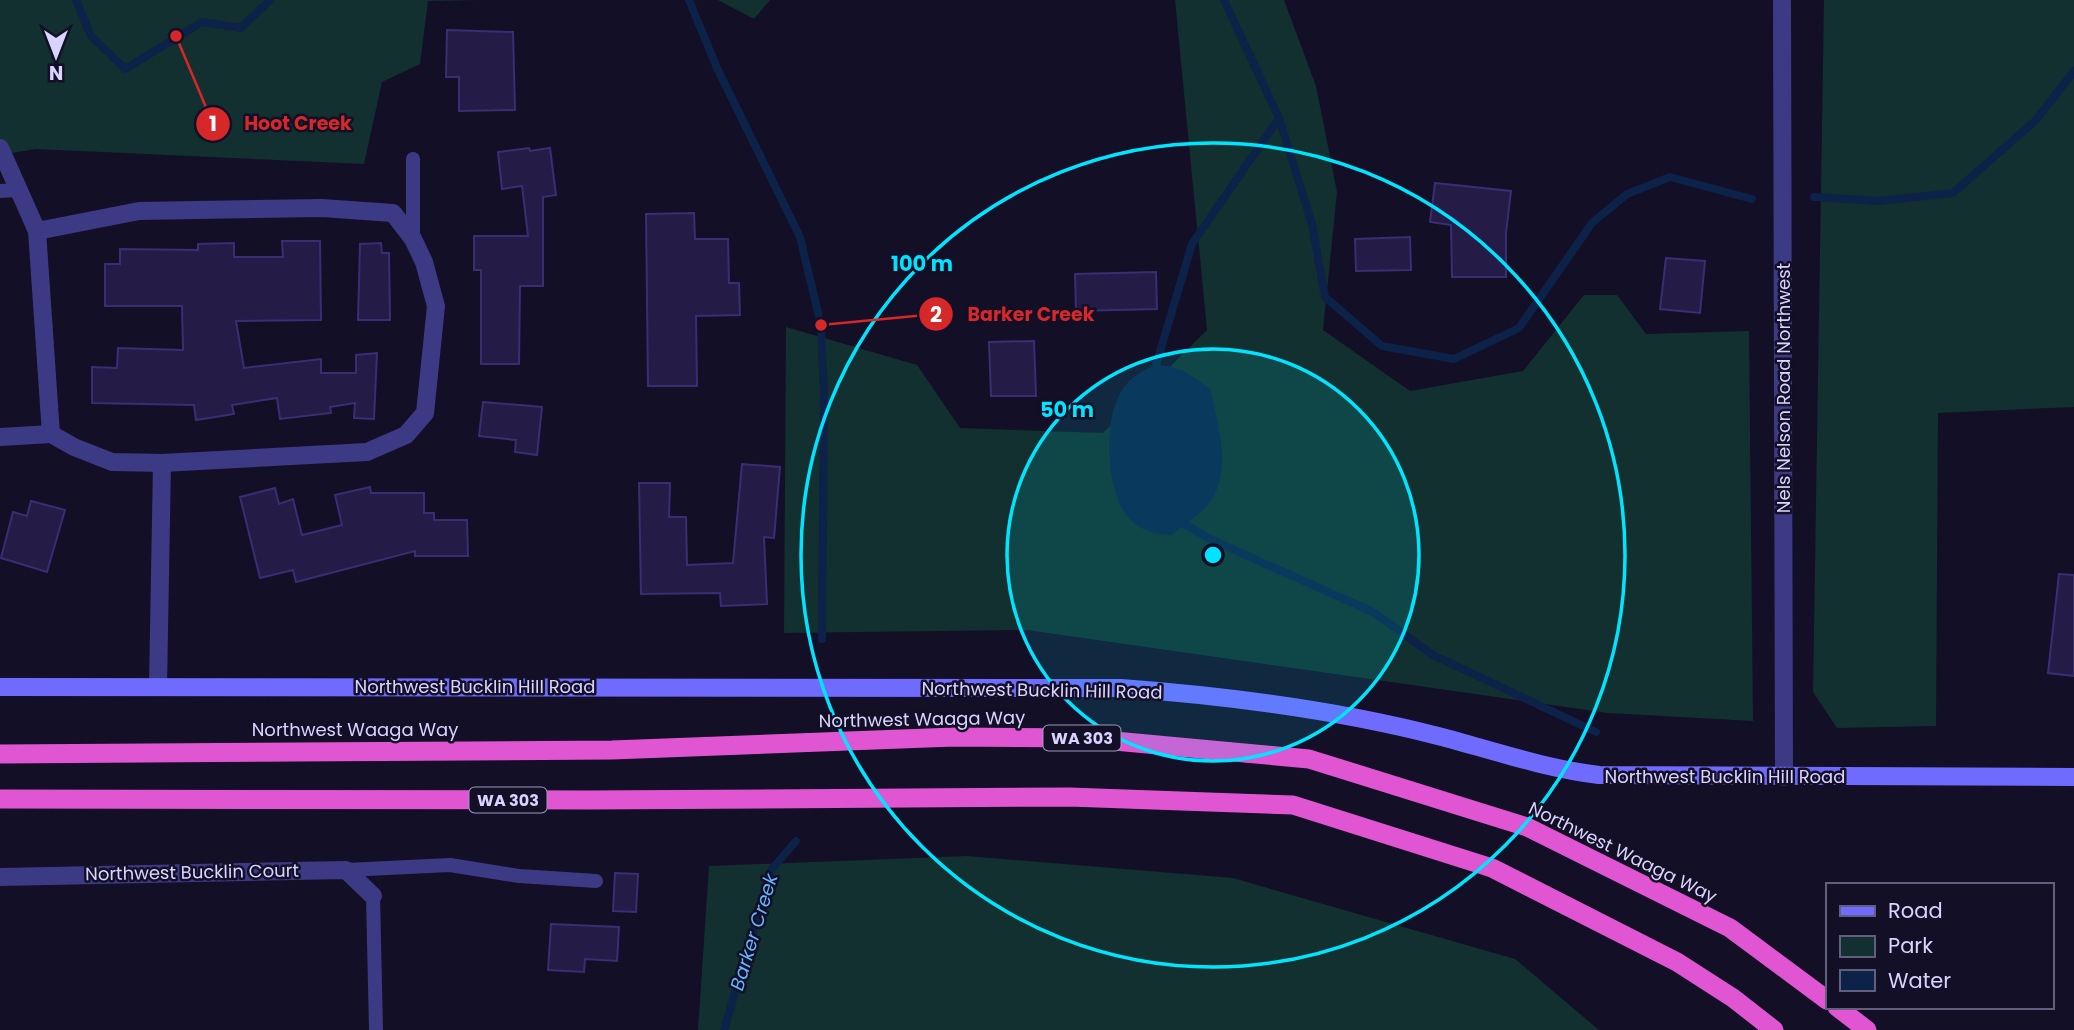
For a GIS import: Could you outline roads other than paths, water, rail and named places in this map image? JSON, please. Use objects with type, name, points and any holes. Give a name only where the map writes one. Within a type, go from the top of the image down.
[{"type":"highway","name":"Northwest Waaga Way","points":[[0,754],[612,750],[954,737],[1082,738],[1308,759],[1527,827],[1730,928],[1826,999]]},
{"type":"highway","name":"WA 303","points":[[0,799],[588,800],[1069,797],[1293,805],[1492,868],[1677,962],[1733,998],[1774,1030]]},
{"type":"highway","points":[[1733,998],[1760,1030]]},
{"type":"highway","points":[[1840,1009],[1867,1030]]},
{"type":"main road","name":"Northwest Bucklin Hill Road","points":[[0,687],[1121,688],[1214,695],[1331,712],[1438,736],[1545,767],[1635,778],[2074,776]]},
{"type":"street","name":"Nels Nelson Road Northwest","points":[[1782,0],[1784,777]]},
{"type":"street","points":[[0,148],[8,191],[37,231],[51,433]]},
{"type":"street","points":[[0,437],[51,433],[74,447],[112,462],[162,463],[367,452],[406,435],[425,413],[436,306],[424,262],[413,239],[393,212],[322,208],[139,211],[37,231]]},
{"type":"street","points":[[158,687],[162,463]]},
{"type":"street","points":[[346,870],[373,896]]},
{"type":"street","name":"Northwest Bucklin Court","points":[[0,877],[346,870]]},
{"type":"lane","points":[[413,159],[413,239]]},
{"type":"lane","points":[[346,870],[450,864],[519,876],[596,881]]},
{"type":"lane","points":[[373,896],[376,1030]]},
{"type":"water","points":[[1156,365],[1179,369],[1210,389],[1222,453],[1218,485],[1212,499],[1202,511],[1171,535],[1143,529],[1125,514],[1118,500],[1110,465],[1110,429],[1117,400],[1133,378]]},
{"type":"waterway","points":[[76,0],[91,36],[125,69],[202,22],[241,28],[270,0]]},
{"type":"waterway","name":"Barker Creek","points":[[689,0],[717,68],[800,237],[821,325],[824,393],[822,639]]},
{"type":"waterway","points":[[1224,0],[1279,118],[1312,224],[1325,297],[1382,346],[1454,359],[1519,328],[1592,223],[1627,194],[1670,177],[1752,199]]},
{"type":"waterway","points":[[1814,197],[1879,201],[1953,193],[2036,120],[2074,71]]},
{"type":"waterway","points":[[1157,375],[1156,365],[1192,244],[1279,118]]},
{"type":"waterway","points":[[1181,514],[1184,524],[1210,539],[1373,612],[1433,655],[1596,732]]},
{"type":"waterway","name":"Barker Creek","points":[[724,1030],[771,870],[796,841]]},
{"type":"place","name":"Hoot Creek","points":[[176,36]]},
{"type":"place","name":"Barker Creek","points":[[821,325]]}]
